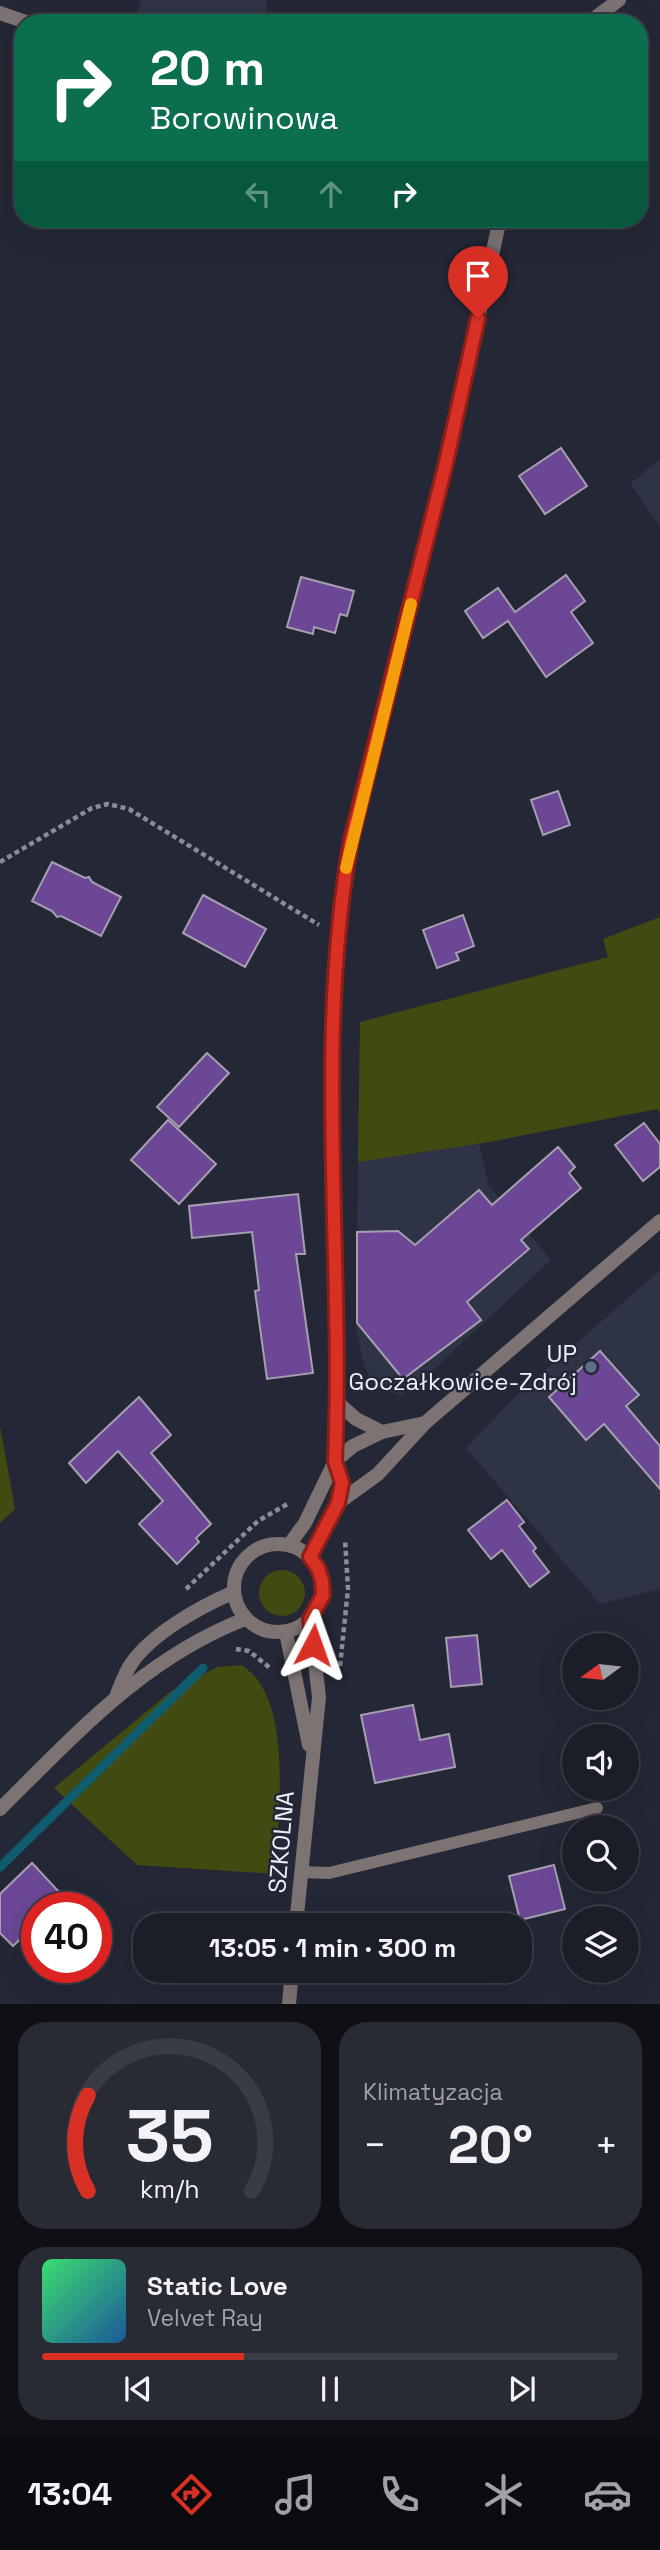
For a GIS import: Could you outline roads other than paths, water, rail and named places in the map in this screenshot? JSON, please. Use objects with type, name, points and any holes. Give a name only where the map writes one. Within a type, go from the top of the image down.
[{"type":"street","points":[[600,14],[619,0]]},
{"type":"street","points":[[310,1557],[338,1503],[342,1483],[335,1461],[332,1083],[339,930],[351,840],[445,467],[498,228]]},
{"type":"street","points":[[338,1503],[378,1474],[425,1423],[660,1221]]},
{"type":"street","points":[[336,1401],[356,1419],[382,1432]]},
{"type":"street","points":[[289,1545],[305,1523],[335,1461],[353,1446],[382,1432],[425,1423]]},
{"type":"street","points":[[275,1544],[289,1545],[310,1557],[318,1568],[323,1595],[310,1619],[286,1632],[271,1632],[257,1628],[245,1619],[233,1592],[235,1578],[249,1554],[261,1547],[275,1544]]},
{"type":"street","points":[[116,1695],[132,1663],[164,1633],[197,1608],[233,1592]]},
{"type":"street","points":[[0,1809],[116,1695],[208,1633],[245,1619]]},
{"type":"street","name":"SZKOLNA","points":[[297,1913],[319,1697],[310,1619]]},
{"type":"street","name":"SZKOLNA","points":[[286,1632],[301,1696],[312,1764]]},
{"type":"street","points":[[289,2004],[291,1983]]},
{"type":"lane","points":[[301,1872],[328,1873],[597,1808]]},
{"type":"waterway","points":[[0,1867],[203,1668]]},
{"type":"place","name":"UP Goczałkowice-Zdrój","points":[[591,1367]]}]
